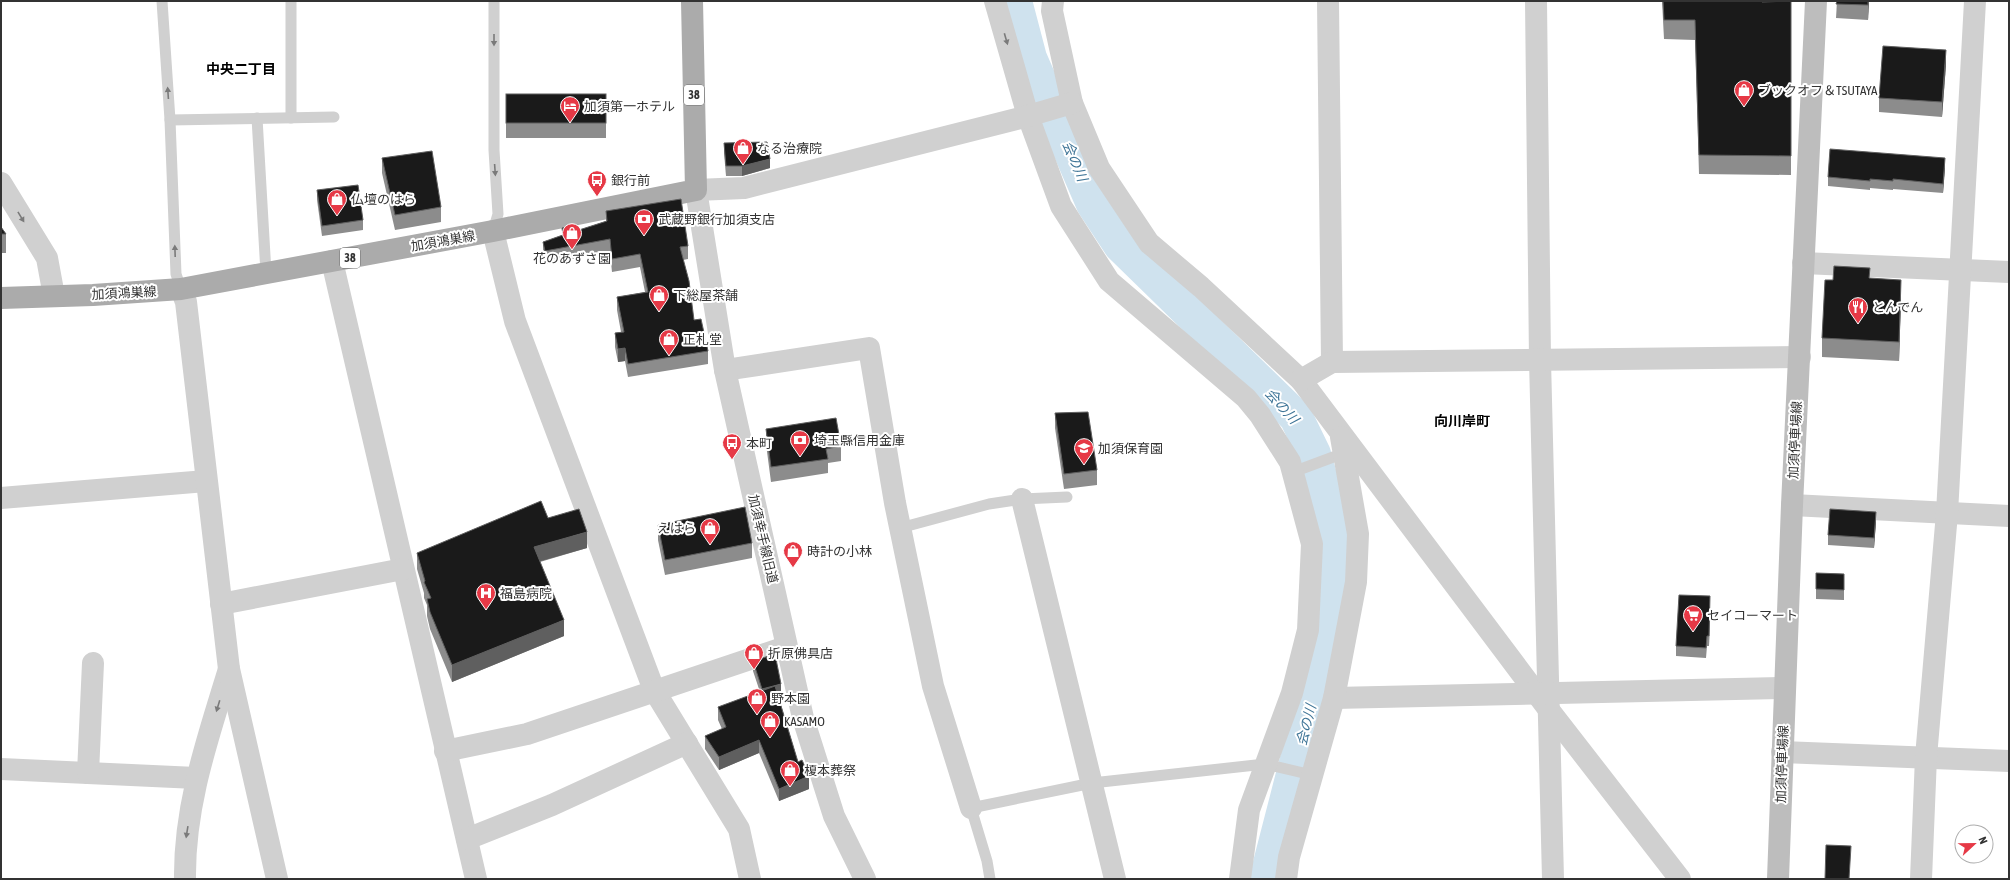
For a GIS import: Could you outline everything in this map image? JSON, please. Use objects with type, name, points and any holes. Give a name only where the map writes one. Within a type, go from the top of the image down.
[{"type":"main road","name":"38","points":[[692,1],[696,190]]},
{"type":"main road","name":"加須停車場線","points":[[1778,879],[1792,505],[1816,1]]},
{"type":"main road","name":"加須鴻巣線","points":[[1,298],[155,292],[181,289],[493,231],[696,190]]},
{"type":"street","points":[[995,1],[1028,116],[1061,206],[1109,281],[1246,398],[1260,415],[1290,462],[1293,472],[1312,544],[1308,630],[1292,693],[1249,810],[1240,879]]},
{"type":"street","points":[[1053,1],[1052,11],[1072,103],[1099,168],[1149,243],[1201,287],[1301,380],[1335,424],[1342,443],[1358,534],[1356,582],[1334,698],[1289,857],[1286,879]]},
{"type":"street","points":[[1328,1],[1332,362]]},
{"type":"street","points":[[1536,1],[1545,699],[1553,879]]},
{"type":"street","points":[[1921,879],[1926,757],[1947,513],[1975,1]]},
{"type":"street","points":[[696,190],[744,188],[1028,116],[1072,103]]},
{"type":"street","points":[[1,183],[47,258],[54,296]]},
{"type":"street","name":"加須幸手線旧道","points":[[696,190],[725,370],[803,718],[834,816],[865,879]]},
{"type":"street","points":[[493,231],[515,321],[654,690],[739,829],[750,879]]},
{"type":"street","points":[[332,261],[476,879]]},
{"type":"street","points":[[1803,263],[2009,272]]},
{"type":"street","points":[[181,289],[186,302],[229,669],[277,879]]},
{"type":"street","points":[[725,370],[869,348],[900,528],[933,686],[971,808]]},
{"type":"street","points":[[1301,380],[1332,362],[1800,357]]},
{"type":"street","points":[[1342,443],[1545,699],[1680,879]]},
{"type":"street","points":[[1,498],[206,481]]},
{"type":"street","points":[[1022,498],[1115,879]]},
{"type":"street","points":[[1792,505],[2009,516]]},
{"type":"street","points":[[221,604],[403,569]]},
{"type":"street","points":[[445,751],[527,734],[786,646]]},
{"type":"street","points":[[88,773],[93,663]]},
{"type":"street","points":[[185,879],[184,849],[196,778],[229,669]]},
{"type":"street","points":[[1334,698],[1545,699],[1785,688]]},
{"type":"street","points":[[467,839],[552,804],[687,743]]},
{"type":"street","points":[[1782,752],[2009,761]]},
{"type":"street","points":[[1,769],[196,778]]},
{"type":"lane","points":[[162,1],[170,120],[176,274],[181,289]]},
{"type":"lane","points":[[291,1],[291,118]]},
{"type":"lane","points":[[493,231],[498,214],[494,150],[494,1]]},
{"type":"lane","points":[[170,120],[334,117]]},
{"type":"lane","points":[[258,118],[266,272]]},
{"type":"lane","points":[[1293,472],[1342,443]]},
{"type":"lane","points":[[900,528],[989,504],[1022,498],[1068,497]]},
{"type":"lane","points":[[990,879],[987,861],[971,808],[1092,783],[1265,764],[1312,776]]},
{"type":"building","name":"ブックオフ＆TSUTAYA","points":[[1663,1],[1791,1],[1791,156],[1699,155],[1695,20],[1664,20]]},
{"type":"building","points":[[1837,1],[1868,1],[1868,5],[1836,4]]},
{"type":"building","points":[[1883,46],[1946,50],[1942,102],[1879,98]]},
{"type":"building","points":[[506,94],[606,94],[606,123],[506,123]]},
{"type":"building","points":[[767,142],[770,159],[742,166],[726,166],[724,143]]},
{"type":"building","points":[[1830,149],[1945,158],[1943,184],[1893,179],[1893,181],[1870,179],[1870,181],[1828,177]]},
{"type":"building","points":[[432,151],[441,207],[395,215],[382,158]]},
{"type":"building","points":[[358,185],[363,220],[322,226],[317,190]]},
{"type":"building","points":[[681,199],[688,246],[680,247],[689,281],[694,320],[701,319],[708,351],[628,364],[625,348],[618,349],[615,333],[624,332],[617,297],[648,292],[640,254],[612,259],[610,239],[545,251],[543,242],[563,235],[562,228],[578,226],[579,230],[607,221],[606,211]]},
{"type":"building","points":[[1,227],[6,234],[1,234]]},
{"type":"building","points":[[1834,266],[1870,268],[1869,278],[1901,280],[1899,342],[1822,338],[1825,280],[1833,280]]},
{"type":"building","points":[[1088,412],[1097,470],[1064,474],[1055,413]]},
{"type":"building","points":[[836,418],[841,446],[826,449],[828,459],[771,467],[766,429]]},
{"type":"building","points":[[541,501],[548,518],[579,509],[587,532],[534,547],[564,620],[452,665],[430,612],[427,599],[431,598],[424,582],[425,581],[417,553]]},
{"type":"building","points":[[745,507],[752,543],[665,560],[658,525]]},
{"type":"building","points":[[1830,509],[1876,512],[1874,538],[1828,535]]},
{"type":"building","points":[[1816,573],[1844,574],[1844,590],[1816,589]]},
{"type":"building","points":[[1679,595],[1710,596],[1709,636],[1707,636],[1706,648],[1676,646]]},
{"type":"building","points":[[775,654],[781,684],[762,689],[753,661]]},
{"type":"building","points":[[775,686],[798,762],[802,760],[809,776],[779,789],[759,740],[719,757],[705,736],[726,727],[718,707]]},
{"type":"building","points":[[1826,845],[1851,846],[1849,879],[1825,879]]},
{"type":"waterway","name":"会の川","points":[[1015,1],[1030,58],[1093,204],[1120,245],[1296,417],[1314,454],[1338,541],[1336,593],[1307,720],[1266,879]]},
{"type":"place","name":"ブックオフ＆TSUTAYA","points":[[1744,107]]},
{"type":"place","name":"加須第一ホテル","points":[[570,123]]},
{"type":"place","name":"なる治療院","points":[[743,165]]},
{"type":"place","name":"銀行前","points":[[597,197]]},
{"type":"place","name":"仏壇のはら","points":[[337,216]]},
{"type":"place","name":"武蔵野銀行加須支店","points":[[644,236]]},
{"type":"place","name":"花のあずさ園","points":[[572,250]]},
{"type":"place","name":"下総屋茶舗","points":[[659,312]]},
{"type":"place","name":"とんでん","points":[[1858,324]]},
{"type":"place","name":"正札堂","points":[[669,356]]},
{"type":"place","name":"埼玉縣信用金庫","points":[[800,457]]},
{"type":"place","name":"本町","points":[[732,460]]},
{"type":"place","name":"加須保育園","points":[[1084,465]]},
{"type":"place","name":"えはら","points":[[710,545]]},
{"type":"place","name":"時計の小林","points":[[793,568]]},
{"type":"place","name":"福島病院","points":[[486,610]]},
{"type":"place","name":"セイコーマート","points":[[1693,632]]},
{"type":"place","name":"折原佛具店","points":[[754,670]]},
{"type":"place","name":"野本園","points":[[757,715]]},
{"type":"place","name":"KASAMO","points":[[770,738]]},
{"type":"place","name":"榎本葬祭","points":[[790,787]]},
{"type":"district","name":"中央二丁目","points":[[241,69]]},
{"type":"district","name":"向川岸町","points":[[1462,421]]}]
